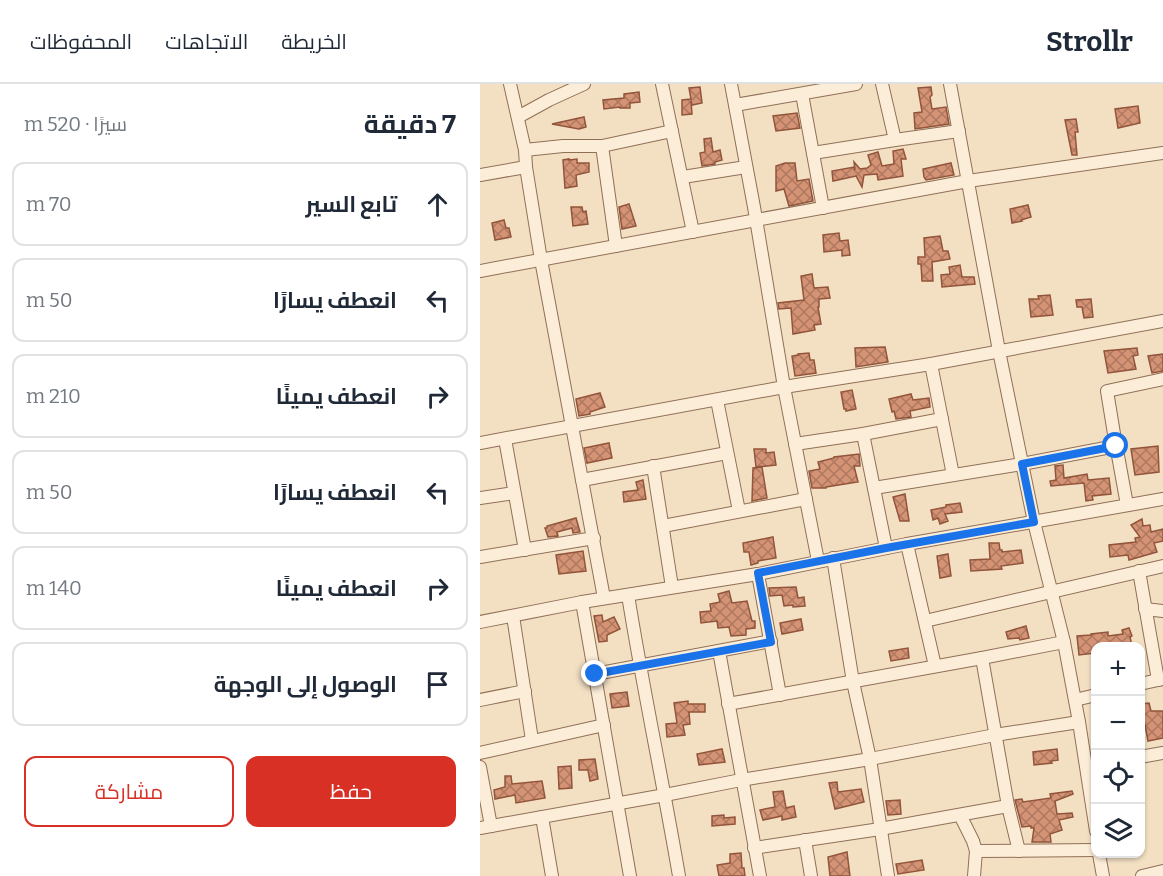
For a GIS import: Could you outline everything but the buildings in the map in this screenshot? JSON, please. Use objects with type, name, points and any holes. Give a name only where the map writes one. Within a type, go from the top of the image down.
[{"type":"street","points":[[510,84],[525,150],[541,260],[604,598]]},
{"type":"street","points":[[518,117],[584,84]]},
{"type":"street","points":[[662,84],[693,232]]},
{"type":"street","points":[[731,84],[784,387],[818,561]]},
{"type":"street","points":[[735,105],[856,84]]},
{"type":"street","points":[[882,84],[895,140]]},
{"type":"street","points":[[950,84],[1022,464],[1091,767]]},
{"type":"street","points":[[802,94],[823,208]]},
{"type":"street","points":[[525,150],[563,146],[602,146],[672,131]]},
{"type":"street","points":[[813,153],[959,131]]},
{"type":"street","points":[[602,146],[616,246]]},
{"type":"street","points":[[480,271],[968,182],[1163,153]]},
{"type":"street","points":[[480,174],[526,166]]},
{"type":"street","points":[[683,177],[746,167]]},
{"type":"street","points":[[480,443],[1163,321]]},
{"type":"street","points":[[931,364],[953,476]]},
{"type":"street","points":[[1107,391],[1163,379]]},
{"type":"street","points":[[874,488],[1116,446],[1107,391]]},
{"type":"street","points":[[1107,391],[1127,505]]},
{"type":"street","points":[[717,400],[739,512]]},
{"type":"street","points":[[795,444],[942,419]]},
{"type":"street","points":[[863,434],[886,548]]},
{"type":"street","points":[[505,439],[525,550]]},
{"type":"street","points":[[582,480],[727,453]]},
{"type":"street","points":[[653,466],[672,587]]},
{"type":"street","points":[[480,498],[514,493]]},
{"type":"street","points":[[663,526],[806,499]]},
{"type":"street","points":[[480,622],[1163,499]]},
{"type":"street","points":[[480,557],[594,538]]},
{"type":"street","points":[[907,544],[935,666]]},
{"type":"street","points":[[833,558],[853,682],[870,759],[888,876]]},
{"type":"street","points":[[925,621],[1163,566]]},
{"type":"street","points":[[1139,572],[1160,680],[1145,683]]},
{"type":"street","points":[[758,573],[780,695]]},
{"type":"street","points":[[628,595],[679,876]]},
{"type":"street","points":[[582,602],[630,876]]},
{"type":"street","points":[[1145,609],[1163,611]]},
{"type":"street","points":[[513,616],[532,740]]},
{"type":"street","points":[[595,674],[771,642]]},
{"type":"street","points":[[728,704],[1064,642]]},
{"type":"street","points":[[719,651],[760,876]]},
{"type":"street","points":[[982,658],[1008,806],[1019,851]]},
{"type":"street","points":[[480,700],[525,691]]},
{"type":"street","points":[[1075,700],[1091,696]]},
{"type":"street","points":[[480,766],[485,827],[995,735],[1079,722]]},
{"type":"street","points":[[480,753],[604,725]]},
{"type":"street","points":[[1145,756],[1163,753]]},
{"type":"street","points":[[754,848],[880,829],[1008,806]]},
{"type":"street","points":[[960,815],[976,851],[974,876]]},
{"type":"street","points":[[542,817],[552,876]]},
{"type":"street","points":[[805,840],[811,876]]},
{"type":"street","points":[[976,851],[1091,850]]},
{"type":"street","points":[[1100,858],[1102,876]]},
{"type":"street","points":[[1142,876],[1163,871]]},
{"type":"route","points":[[595,674],[771,642],[758,573],[1034,522],[1022,464],[1116,446]]}]
